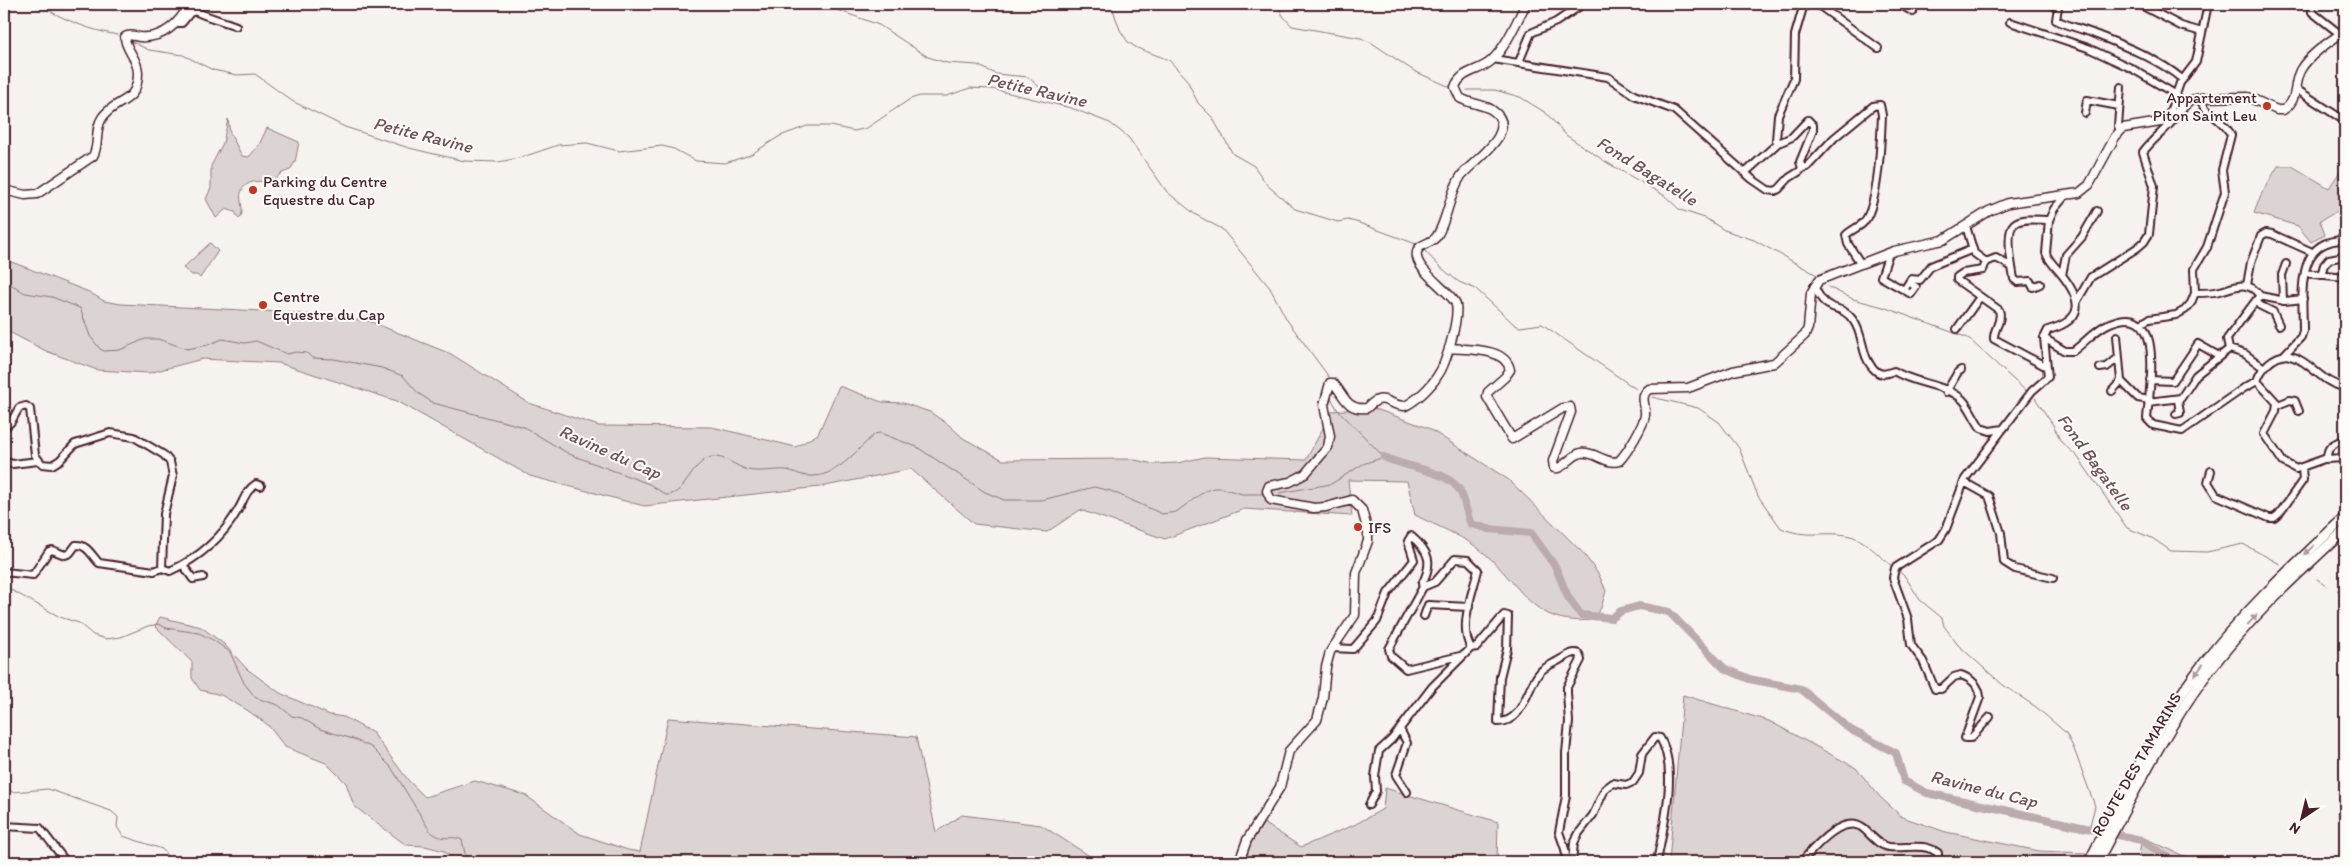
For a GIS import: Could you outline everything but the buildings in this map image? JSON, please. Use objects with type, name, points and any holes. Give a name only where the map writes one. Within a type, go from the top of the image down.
[{"type":"highway","name":"ROUTE DES TAMARINS","points":[[2097,862],[2143,757],[2199,669],[2233,627],[2267,591],[2345,517]]},
{"type":"highway","name":"ROUTE DES TAMARINS","points":[[2089,862],[2206,674],[2279,591],[2345,530]]},
{"type":"main road","points":[[1239,862],[1247,840],[1280,787],[1289,750],[1317,720],[1323,698],[1326,667],[1332,648],[1355,615],[1356,573],[1368,541],[1367,522],[1362,510],[1352,500],[1326,508],[1301,507],[1271,500],[1267,491],[1269,486],[1290,482],[1305,474],[1328,448],[1330,436],[1324,405],[1327,389],[1330,384],[1333,383],[1342,399],[1354,407],[1367,408],[1374,401],[1381,399],[1405,406],[1412,403],[1438,375],[1449,348],[1458,313],[1454,301],[1423,268],[1417,259],[1416,252],[1419,247],[1436,238],[1462,175],[1489,151],[1497,138],[1500,122],[1495,112],[1460,98],[1455,87],[1461,76],[1493,60],[1526,4]]},
{"type":"main road","points":[[4,190],[24,195],[36,194],[93,156],[96,149],[98,126],[102,117],[129,99],[138,81],[138,64],[125,37],[129,35],[150,36],[171,29],[178,23],[188,7]]},
{"type":"main road","points":[[1449,348],[1495,354],[1503,356],[1509,362],[1510,370],[1488,392],[1487,397],[1512,439],[1563,408],[1570,407],[1572,412],[1554,461],[1554,468],[1560,468],[1574,456],[1585,453],[1614,462],[1623,457],[1643,422],[1645,414],[1643,397],[1650,389],[1688,388],[1732,371],[1766,366],[1781,358],[1805,335],[1808,328],[1810,300],[1814,286],[1819,280],[1914,245],[1943,240],[1989,211],[2008,203],[2079,193],[2089,185],[2120,131],[2133,126],[2168,121],[2191,100],[2200,98],[2248,98],[2283,110],[2293,101],[2298,76],[2305,63],[2342,32]]},
{"type":"street","points":[[182,4],[188,7]]},
{"type":"street","points":[[1519,62],[1532,33],[1556,22],[1583,4]]},
{"type":"street","points":[[1779,142],[1776,140],[1776,122],[1794,79],[1795,35],[1804,4]]},
{"type":"street","points":[[1816,4],[1878,48]]},
{"type":"street","points":[[1899,4],[1913,12],[1914,4]]},
{"type":"street","points":[[2051,4],[2058,7],[2056,20],[2069,28],[2090,33],[2164,66],[2182,79]]},
{"type":"street","points":[[2140,4],[2181,26],[2202,32]]},
{"type":"street","points":[[2168,121],[2175,94],[2182,79],[2196,62],[2208,4]]},
{"type":"street","points":[[2312,4],[2312,12],[2342,32]]},
{"type":"street","points":[[178,23],[182,23],[190,13],[195,11],[214,21],[221,20],[236,26]]},
{"type":"street","points":[[2010,22],[2088,48],[2131,68],[2175,94]]},
{"type":"street","points":[[1493,60],[1519,62],[1530,66],[1613,79],[1634,96],[1674,110],[1762,187],[1774,191],[1802,168],[1811,165],[1834,138],[1873,106],[1880,105],[1882,115],[1878,180],[1862,224],[1846,235],[1848,244],[1861,264]]},
{"type":"street","points":[[2120,131],[2118,126],[2121,87]]},
{"type":"street","points":[[2296,89],[2345,121]]},
{"type":"street","points":[[2142,323],[2149,319],[2176,315],[2185,310],[2195,292],[2194,269],[2208,247],[2225,192],[2222,170],[2231,135],[2229,130],[2202,107],[2200,98]]},
{"type":"street","points":[[2085,112],[2087,100],[2119,106]]},
{"type":"street","points":[[1990,717],[1970,738],[1965,738],[1980,697],[1979,690],[1975,683],[1961,675],[1954,677],[1940,689],[1935,689],[1923,661],[1911,645],[1911,627],[1893,578],[1895,568],[1939,540],[1946,529],[1964,482],[2032,391],[2045,381],[2047,366],[2044,338],[2048,330],[2066,325],[2070,321],[2090,277],[2144,242],[2148,234],[2154,186],[2143,152],[2152,140],[2172,124],[2178,113]]},
{"type":"street","points":[[1746,172],[1779,142],[1792,136],[1808,120],[1813,125],[1813,130],[1800,162],[1802,168]]},
{"type":"street","points":[[2066,195],[2054,209],[2050,220],[2046,253],[2048,259],[2062,275],[2077,302]]},
{"type":"street","points":[[2062,275],[2066,256],[2082,237],[2097,211]]},
{"type":"street","points":[[2040,284],[2033,287],[2030,281],[2015,281],[2008,232],[2012,225],[2029,220],[2050,220]]},
{"type":"street","points":[[1966,226],[1974,253],[1986,262]]},
{"type":"street","points":[[2248,285],[2251,262],[2261,236],[2266,233],[2312,252]]},
{"type":"street","points":[[2044,338],[2065,351],[2073,351],[2108,323],[2124,318],[2133,318],[2142,323],[2150,345],[2148,419],[2153,425],[2182,431],[2257,381],[2264,368],[2284,355],[2301,337],[2303,331],[2305,273],[2312,252],[2326,242],[2345,240]]},
{"type":"street","points":[[1890,253],[1881,277],[1904,290],[1911,279],[1920,280],[1931,266],[1973,249]]},
{"type":"street","points":[[2321,275],[2329,259],[2345,256]]},
{"type":"street","points":[[2012,267],[1996,258],[1986,262],[1983,270],[1963,273],[1957,276],[1961,284],[1996,307],[2000,314],[1994,339],[2047,366]]},
{"type":"street","points":[[2283,301],[2282,275],[2286,264]]},
{"type":"street","points":[[2305,273],[2345,277]]},
{"type":"street","points":[[2195,292],[2212,292],[2240,284],[2248,285],[2259,297],[2260,306],[2273,312],[2279,325]]},
{"type":"street","points":[[1814,286],[1821,301],[1828,307],[1842,310],[1852,318],[1861,331],[1864,354],[1878,373],[1883,374],[1894,371],[1903,377],[1961,398],[1970,408],[1981,428],[1990,431],[2003,429]]},
{"type":"street","points":[[1957,329],[1980,297]]},
{"type":"street","points":[[2259,297],[2283,301],[2303,299]]},
{"type":"street","points":[[2229,349],[2227,339],[2259,297]]},
{"type":"street","points":[[2112,391],[2121,381],[2121,364],[2118,358],[2117,336]]},
{"type":"street","points":[[2150,380],[2173,381],[2198,344],[2219,356]]},
{"type":"street","points":[[2121,381],[2138,398],[2148,401],[2178,400],[2193,378],[2229,349]]},
{"type":"street","points":[[2229,349],[2245,354],[2264,368]]},
{"type":"street","points":[[2284,355],[2301,360],[2328,382],[2345,387]]},
{"type":"street","points":[[2100,368],[2107,368],[2118,358]]},
{"type":"street","points":[[1946,392],[1961,370]]},
{"type":"street","points":[[2257,381],[2278,404]]},
{"type":"street","points":[[2176,414],[2180,412],[2178,400]]},
{"type":"street","points":[[2299,411],[2295,401],[2290,400],[2278,404],[2264,434],[2289,467],[2302,468],[2327,458],[2345,458]]},
{"type":"street","points":[[4,428],[11,422],[19,408],[26,406],[30,409],[33,446],[38,461]]},
{"type":"street","points":[[4,462],[13,464],[38,461],[52,466],[75,444],[110,433],[134,437],[164,455],[170,462],[173,476],[164,514],[162,568]]},
{"type":"street","points":[[2327,458],[2327,450],[2330,445],[2345,439]]},
{"type":"street","points":[[2211,471],[2208,482],[2216,495],[2269,518],[2274,518],[2279,514],[2303,480],[2302,468]]},
{"type":"street","points":[[1964,482],[1989,496],[2001,533],[2004,562],[2015,570],[2053,578]]},
{"type":"street","points":[[4,572],[33,575],[49,551],[52,550],[65,555],[70,553],[76,545],[80,544],[99,563],[154,571],[162,568],[170,571],[205,552],[228,526],[249,488],[256,484],[261,486]]},
{"type":"street","points":[[1332,648],[1342,650],[1353,649],[1377,621],[1388,593],[1414,560],[1408,541],[1411,536],[1426,554],[1429,562],[1429,571],[1422,584],[1423,587],[1388,649],[1390,656],[1406,669],[1465,654]]},
{"type":"street","points":[[1423,587],[1435,582],[1455,558],[1468,560],[1478,570],[1469,607],[1467,637],[1472,648]]},
{"type":"street","points":[[183,565],[193,579],[203,577]]},
{"type":"street","points":[[1424,616],[1428,605],[1469,607]]},
{"type":"street","points":[[1369,804],[1376,791],[1376,763],[1380,751],[1400,729],[1432,686],[1465,654],[1472,648],[1477,647],[1504,615],[1508,616],[1507,649],[1500,677],[1498,722],[1508,720],[1524,704],[1531,684],[1542,669],[1576,652],[1581,658],[1566,693],[1569,722],[1566,753],[1566,796],[1559,832],[1567,862]]},
{"type":"street","points":[[1400,729],[1407,743],[1396,775],[1407,792]]},
{"type":"street","points":[[1572,862],[1576,838],[1593,815],[1605,789],[1612,783],[1626,785],[1633,782],[1639,773],[1642,754],[1655,737],[1660,738],[1663,744],[1668,777],[1668,794],[1657,862]]},
{"type":"street","points":[[1801,862],[1833,832],[1851,825],[1863,828],[1874,839],[1888,847],[1932,848],[1938,853],[1938,862]]},
{"type":"street","points":[[4,826],[40,828],[66,862]]},
{"type":"shaded area","points":[[228,119],[230,133],[242,156],[249,157],[259,145],[267,128],[299,142],[295,162],[290,170],[280,174],[275,180],[250,183],[243,188],[241,192],[242,212],[239,219],[235,212],[226,209],[216,218],[206,199],[211,188],[211,166],[223,143]]},
{"type":"shaded area","points":[[2345,164],[2345,207],[2320,221],[2325,235],[2311,242],[2298,226],[2254,213],[2262,193],[2278,166],[2292,166],[2329,188]]},
{"type":"shaded area","points":[[210,243],[218,251],[200,278],[183,268]]},
{"type":"shaded area","points":[[4,259],[89,292],[104,301],[121,304],[282,312],[369,321],[451,354],[529,403],[599,426],[712,427],[796,447],[818,434],[839,386],[882,402],[903,403],[930,412],[949,425],[963,438],[1003,460],[1130,459],[1154,464],[1177,463],[1205,457],[1306,460],[1332,411],[1373,408],[1428,428],[1509,480],[1583,553],[1599,575],[1606,591],[1601,608],[1592,620],[1571,620],[1555,617],[1541,610],[1476,546],[1415,515],[1407,481],[1348,480],[1352,516],[1244,509],[1165,539],[1080,510],[1047,532],[974,524],[911,469],[820,487],[644,506],[530,476],[397,401],[279,363],[202,359],[149,373],[97,370],[46,351],[11,333],[4,333]]},
{"type":"shaded area","points":[[160,617],[201,627],[224,644],[247,669],[280,693],[330,715],[344,717],[373,733],[408,780],[425,797],[475,781],[525,795],[580,834],[628,850],[640,852],[668,718],[916,737],[936,832],[962,815],[1041,825],[1099,862],[456,862],[444,851],[425,846],[406,845],[354,806],[346,783],[326,763],[285,747],[268,725],[247,710],[221,695],[200,690],[192,678],[192,662],[155,626]]},
{"type":"shaded area","points":[[1683,695],[1769,721],[1856,768],[1880,797],[1902,817],[1946,832],[2039,851],[2086,853],[2082,862],[1669,862]]},
{"type":"shaded area","points":[[1385,788],[1498,822],[1497,862],[1239,862],[1264,823],[1301,847],[1354,825],[1383,809]]},
{"type":"shaded area","points":[[2142,837],[2197,862],[2138,862]]},
{"type":"waterway","name":"Petite Ravine","points":[[39,4],[77,24],[118,35]]},
{"type":"waterway","points":[[821,4],[879,25],[928,57],[947,63],[977,65],[996,74],[1028,77],[1061,106]]},
{"type":"waterway","points":[[1111,4],[1120,30],[1128,42],[1137,48],[1169,60],[1187,80],[1198,103],[1212,117],[1233,154],[1254,166],[1267,185],[1295,209],[1338,222],[1348,220],[1359,223],[1416,244]]},
{"type":"waterway","name":"Fond Bagatelle","points":[[1277,4],[1283,16],[1292,26],[1361,38],[1372,43],[1414,71],[1450,87]]},
{"type":"waterway","name":"Petite Ravine","points":[[130,41],[149,50],[183,55],[213,70],[237,75],[255,74],[292,101],[345,127],[409,148],[464,161],[499,162],[523,157],[558,145],[587,143],[619,151],[662,146],[674,149],[696,161],[725,163],[750,155],[780,136],[807,126],[831,126],[854,131],[867,128],[910,99],[920,96],[947,96],[970,88],[992,89],[1071,108],[1110,123],[1128,137],[1167,192],[1196,215],[1222,229],[1270,288],[1287,320],[1329,377]]},
{"type":"waterway","name":"Fond Bagatelle","points":[[1467,90],[1495,90],[1520,97],[1546,113],[1566,135],[1606,162],[1665,196],[1680,210],[1705,218],[1724,230],[1754,240],[1817,275]]},
{"type":"waterway","points":[[1425,251],[1439,266],[1459,282],[1476,289],[1515,325],[1520,327],[1542,324],[1636,389]]},
{"type":"waterway","name":"Ravine du Cap","points":[[4,280],[25,293],[52,297],[80,308],[90,336],[100,349],[104,351],[120,350],[145,339],[158,339],[187,349],[208,345],[222,339],[245,343],[256,341],[287,354],[296,352],[307,353],[312,358],[334,359],[382,368],[403,376],[418,393],[433,403],[524,427],[569,454],[649,484],[666,495],[673,494],[679,490],[699,465],[712,457],[721,458],[748,470],[786,470],[806,476],[828,473],[845,462],[875,434],[880,433],[917,447],[985,492],[1004,500],[1042,500],[1094,487],[1111,491],[1162,514],[1176,512],[1205,491],[1214,488],[1242,494],[1262,494]]},
{"type":"waterway","name":"Fond Bagatelle","points":[[1828,287],[1853,299],[1883,307],[1968,338],[2027,392]]},
{"type":"waterway","name":"Ravine du Cap","points":[[1279,493],[1331,484],[1363,464],[1384,457],[1337,409],[1330,396]]},
{"type":"waterway","points":[[1652,397],[1698,408],[1719,422],[1739,448],[1758,496],[1781,528],[1799,533],[1838,534],[1853,537],[1866,544],[1894,567]]},
{"type":"waterway","name":"Fond Bagatelle","points":[[2035,398],[2053,425],[2061,442],[2077,456],[2127,528],[2152,538],[2171,551],[2207,552],[2243,544],[2280,564]]},
{"type":"waterway","name":"Ravine du Cap","points":[[1384,457],[1434,473],[1451,482],[1460,491],[1471,524],[1489,529],[1531,533],[1555,566],[1568,597],[1581,615],[1612,618],[1621,611],[1639,606],[1669,612],[1724,668],[1749,679],[1801,689],[1851,730],[1896,753],[1904,781],[1927,793],[2141,840],[2175,862]]},
{"type":"waterway","points":[[1897,569],[1906,578],[1920,600],[1942,618],[1944,626],[1958,645],[2003,685],[2036,707],[2066,733],[2074,749],[2095,806],[2089,829]]},
{"type":"waterway","name":"Fond Bagatelle","points":[[2317,579],[2327,586]]},
{"type":"waterway","points":[[4,586],[60,617],[79,623],[93,635],[106,639],[121,637],[148,626],[159,624],[166,628],[199,633],[213,640],[230,652],[244,683],[256,698],[278,705],[292,716],[302,718],[320,729],[353,739],[371,747],[391,767],[430,831],[439,837],[462,840],[467,862]]},
{"type":"waterway","name":"Fond Bagatelle","points":[[2337,590],[2345,595]]},
{"type":"waterway","points":[[4,784],[12,792],[48,789],[111,811],[118,817],[117,827],[123,836],[162,849],[166,854],[168,862]]},
{"type":"place","name":"Appartement Piton Saint Leu","points":[[2267,106]]},
{"type":"place","name":"Parking du Centre Equestre du Cap","points":[[253,190]]},
{"type":"place","name":"Centre Equestre du Cap","points":[[263,305]]},
{"type":"place","name":"IFS","points":[[1358,527]]}]
